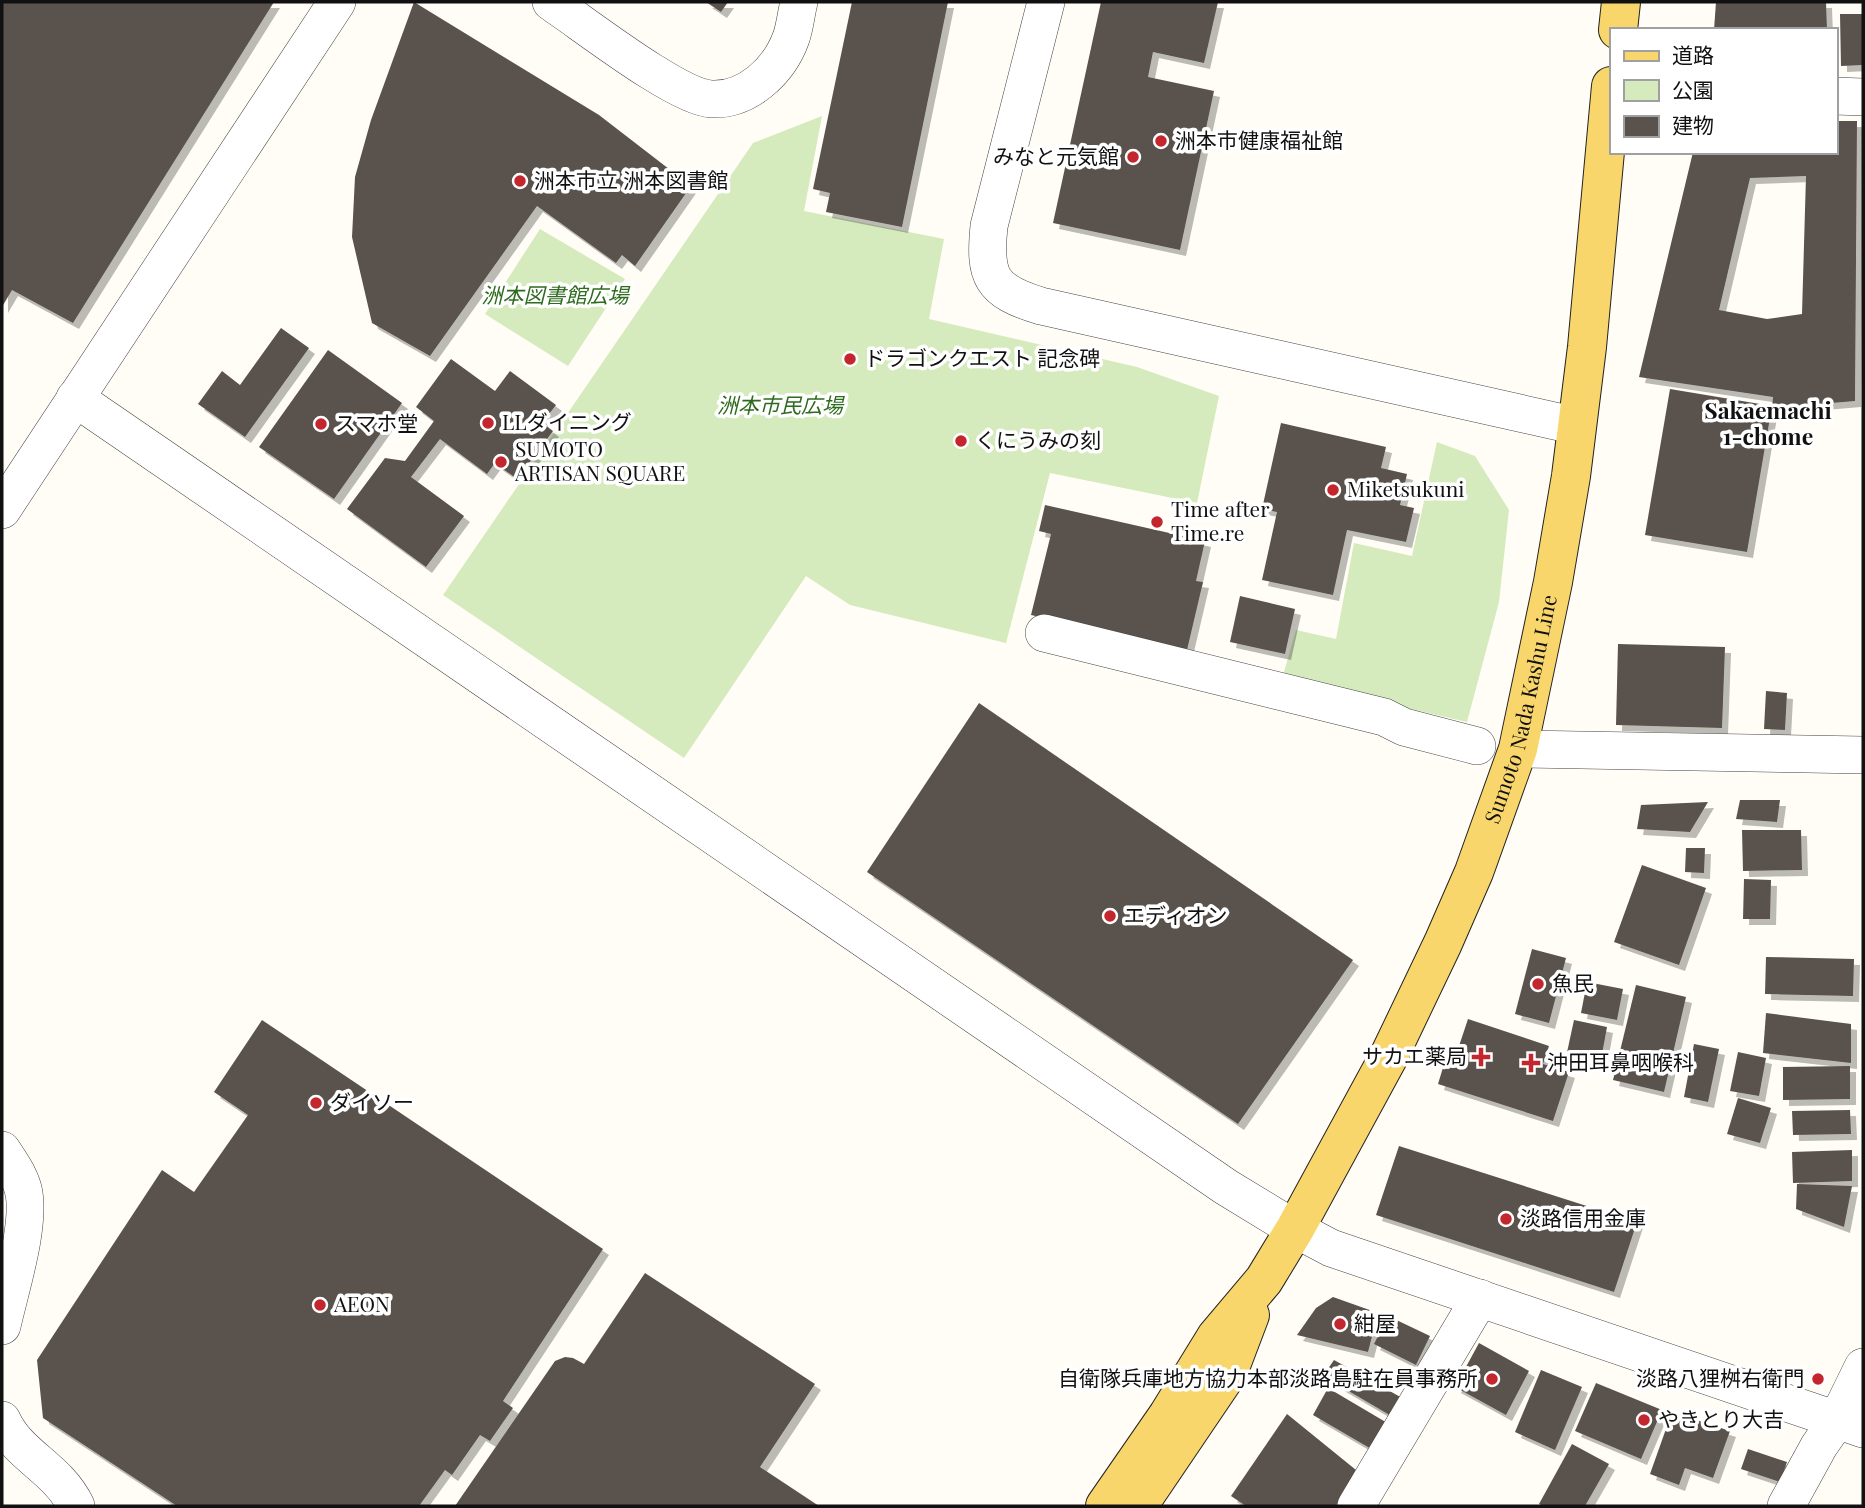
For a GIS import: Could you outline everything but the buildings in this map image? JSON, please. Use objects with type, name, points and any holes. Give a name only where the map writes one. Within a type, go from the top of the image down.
[{"type":"main road","points":[[1618,28],[1621,2]]},
{"type":"main road","name":"Sumoto Nada Kashu Line","points":[[1138,1506],[1228,1373],[1264,1280],[1388,1058],[1474,872],[1518,749],[1563,530],[1587,347],[1610,99]]},
{"type":"main road","name":"Sumoto Nada Kashu Line","points":[[1105,1506],[1168,1415],[1216,1337],[1264,1280]]},
{"type":"street","points":[[2,510],[337,2]]},
{"type":"street","points":[[551,2],[678,88],[711,99],[737,94],[756,86],[771,72],[791,37],[799,2]]},
{"type":"street","points":[[1046,2],[989,226],[986,258],[990,273],[1000,286],[1041,306],[1577,426]]},
{"type":"street","points":[[1837,96],[1863,97]]},
{"type":"street","points":[[75,398],[1055,1071],[1226,1187],[1294,1229],[1331,1248],[1850,1425]]},
{"type":"street","points":[[1044,633],[1384,717],[1404,727],[1477,746]]},
{"type":"street","points":[[1518,749],[1863,755]]},
{"type":"street","points":[[2,1150],[16,1169],[24,1191],[26,1215],[2,1326]]},
{"type":"street","points":[[1356,1506],[1480,1298]]},
{"type":"street","points":[[1786,1506],[1819,1446],[1850,1425],[1863,1367]]},
{"type":"street","points":[[2,1420],[11,1437],[66,1487],[76,1506]]},
{"type":"green space","name":"洲本市民広場","points":[[822,116],[804,211],[944,239],[929,319],[1137,367],[1219,396],[1197,503],[1050,473],[1006,643],[850,605],[806,576],[684,758],[443,595],[753,143]]},
{"type":"green space","name":"洲本図書館広場","points":[[540,229],[625,279],[568,366],[485,314]]},
{"type":"green space","points":[[1437,442],[1475,456],[1509,510],[1499,602],[1467,722],[1282,679],[1296,630],[1336,639],[1354,543],[1412,556]]},
{"type":"place","name":"洲本市健康福祉館","points":[[1161,141]]},
{"type":"place","name":"みなと元気館","points":[[1133,157]]},
{"type":"place","name":"洲本市立 洲本図書館","points":[[520,181]]},
{"type":"place","name":"ドラゴンクエスト 記念碑","points":[[850,359]]},
{"type":"place","name":"LLダイニング","points":[[488,423]]},
{"type":"place","name":"スマホ堂","points":[[321,424]]},
{"type":"place","name":"くにうみの刻","points":[[961,441]]},
{"type":"place","name":"SUMOTO ARTISAN SQUARE","points":[[501,462]]},
{"type":"place","name":"Miketsukuni","points":[[1333,490]]},
{"type":"place","name":"Time after Time.re","points":[[1157,522]]},
{"type":"place","name":"エディオン","points":[[1110,916]]},
{"type":"place","name":"魚民","points":[[1538,984]]},
{"type":"place","name":"サカエ薬局","points":[[1481,1057]]},
{"type":"place","name":"沖田耳鼻咽喉科","points":[[1531,1063]]},
{"type":"place","name":"ダイソー","points":[[316,1103]]},
{"type":"place","name":"淡路信用金庫","points":[[1506,1219]]},
{"type":"place","name":"AEON","points":[[320,1305]]},
{"type":"place","name":"紺屋","points":[[1340,1324]]},
{"type":"place","name":"自衛隊兵庫地方協力本部淡路島駐在員事務所","points":[[1492,1379]]},
{"type":"place","name":"淡路八狸桝右衛門","points":[[1818,1379]]},
{"type":"place","name":"やきとり大吉","points":[[1644,1420]]},
{"type":"district","name":"Sakaemachi 1-chome","points":[[1768,424]]}]
